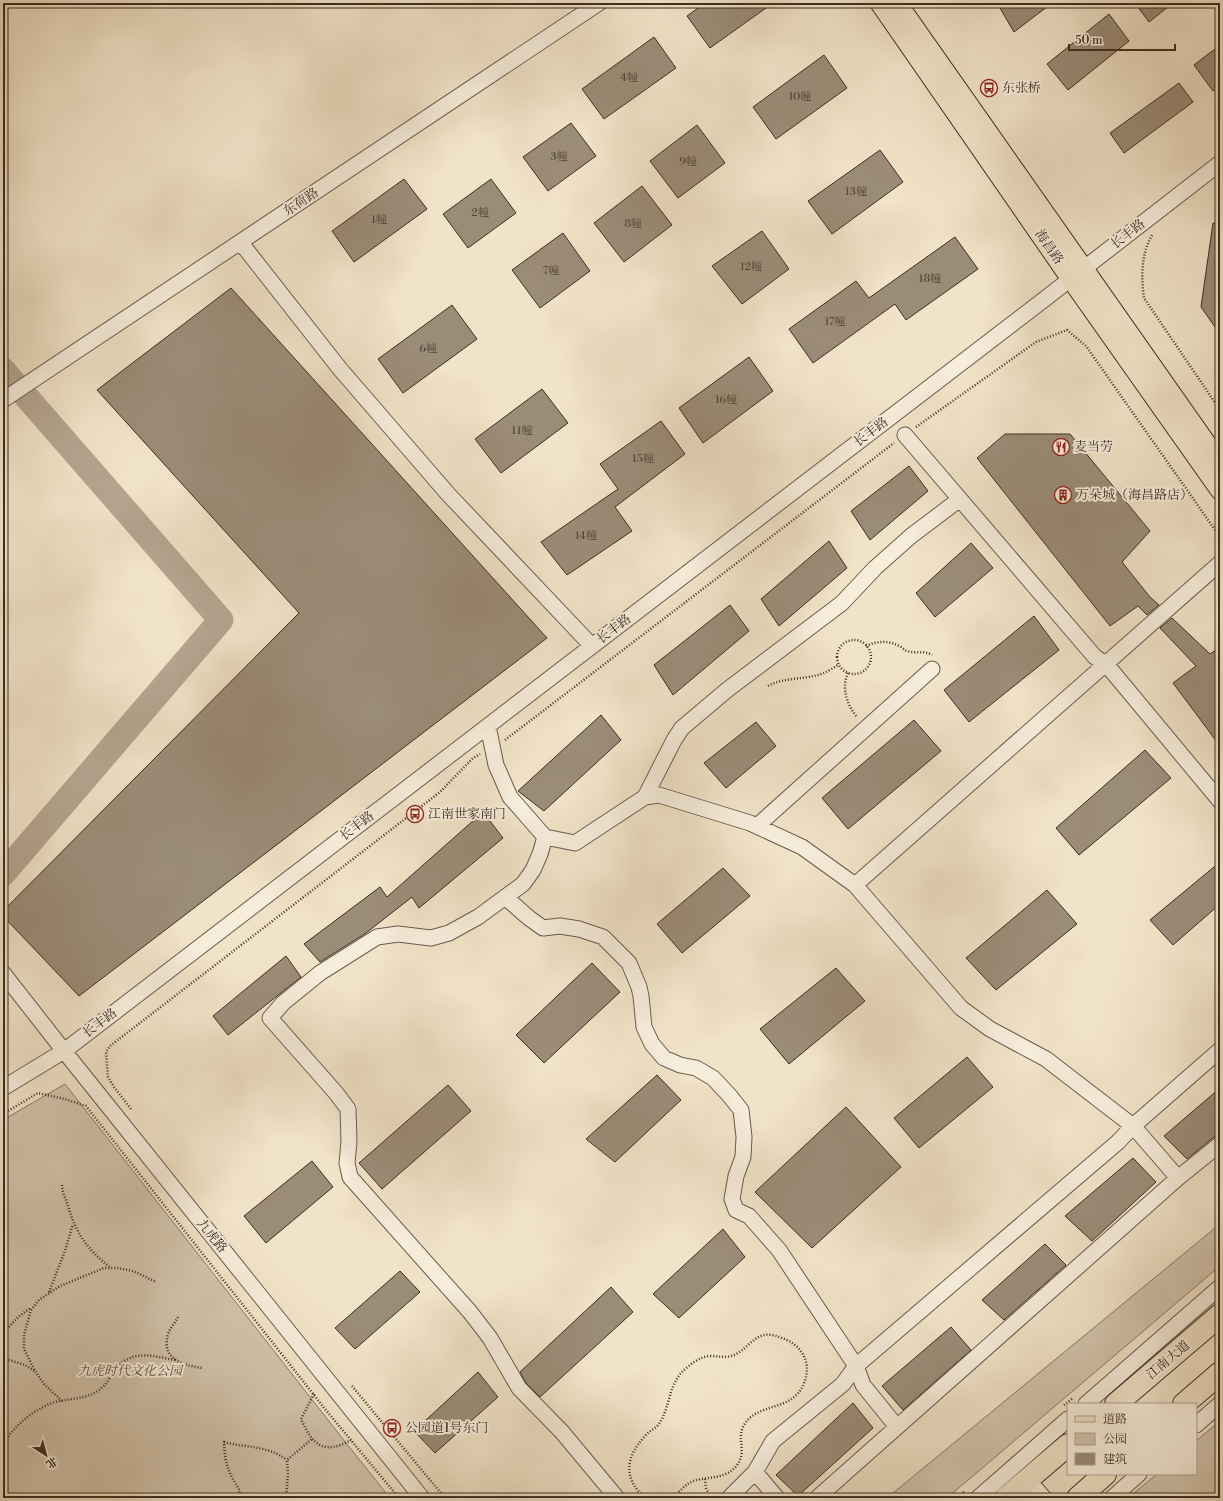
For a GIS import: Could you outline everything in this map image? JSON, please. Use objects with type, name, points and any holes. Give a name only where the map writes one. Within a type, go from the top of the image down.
[{"type":"highway","name":"江南大道","points":[[1117,1403],[1220,1316]]},
{"type":"highway","points":[[1185,1403],[1220,1372]]},
{"type":"highway","points":[[1006,1498],[1067,1445]]},
{"type":"highway","points":[[1078,1498],[1104,1475]]},
{"type":"main road","name":"海昌路","points":[[880,3],[1077,274],[1220,463]]},
{"type":"main road","name":"海昌路","points":[[897,3],[1220,490]]},
{"type":"street","name":"东荷路","points":[[3,400],[241,243],[599,3]]},
{"type":"street","name":"长丰路","points":[[3,1088],[64,1051],[1220,163]]},
{"type":"street","points":[[241,243],[340,370],[448,494],[592,646]]},
{"type":"street","points":[[905,435],[1095,657],[1106,664],[1220,801]]},
{"type":"street","points":[[646,797],[674,740],[682,728],[727,690],[842,603],[875,568],[911,536],[960,499]]},
{"type":"street","points":[[855,885],[1220,563]]},
{"type":"street","points":[[757,826],[932,669]]},
{"type":"street","points":[[488,726],[496,765],[510,797],[545,837],[575,843],[646,797],[659,795],[757,826],[802,847],[855,885],[961,1008],[990,1029],[1046,1058],[1133,1126],[1178,1178]]},
{"type":"street","points":[[545,837],[533,870],[523,884],[478,917],[450,933],[431,938],[398,934],[377,937],[320,973],[283,1003],[270,1018],[336,1093],[348,1109],[348,1163],[350,1177],[470,1312],[490,1338],[519,1388],[562,1432],[617,1498]]},
{"type":"street","points":[[505,897],[543,928],[560,926],[579,929],[603,937],[629,963],[639,987],[644,1027],[652,1044],[664,1058],[680,1065],[696,1068],[713,1078],[729,1095],[740,1110],[744,1137],[743,1157],[736,1176],[732,1199],[736,1210],[749,1216],[779,1250],[856,1366],[864,1385],[897,1427]]},
{"type":"street","name":"九虎路","points":[[3,973],[422,1498]]},
{"type":"street","points":[[729,1498],[755,1472],[773,1441],[842,1384],[856,1366],[1118,1142],[1133,1126],[1220,1050]]},
{"type":"street","points":[[817,1498],[1178,1178],[1220,1144]]},
{"type":"street","points":[[1087,1403],[1220,1287]]},
{"type":"street","points":[[1197,1424],[1220,1404]]},
{"type":"street","points":[[978,1498],[1067,1420]]},
{"type":"street","points":[[755,1472],[777,1498]]},
{"type":"street","points":[[1112,1498],[1138,1475]]},
{"type":"street","points":[[1027,1479],[1044,1498]]},
{"type":"path","points":[[1156,231],[1151,236],[1143,257],[1142,278],[1144,298],[1220,410]]},
{"type":"path","points":[[133,1112],[108,1077],[106,1052],[110,1046],[440,792],[472,759],[492,746],[510,737],[905,435],[1036,342],[1067,330],[1086,346],[1220,538]]},
{"type":"path","points":[[853,640],[859,641],[866,646],[870,653],[869,665],[862,673],[848,673],[842,670],[838,665],[838,649],[842,645],[853,640]]},
{"type":"path","points":[[866,646],[876,641],[898,645],[906,651],[927,652],[932,655],[932,669]]},
{"type":"path","points":[[768,686],[778,681],[822,674],[838,665]]},
{"type":"path","points":[[848,673],[845,680],[849,707],[866,728]]},
{"type":"path","points":[[3,1114],[38,1093],[65,1099],[86,1106],[314,1394],[399,1498]]},
{"type":"path","points":[[62,1185],[73,1224],[80,1236],[89,1249],[111,1268]]},
{"type":"path","points":[[49,1293],[65,1251],[73,1224]]},
{"type":"path","points":[[62,1401],[52,1393],[35,1371],[24,1348],[24,1335],[30,1310],[39,1300],[49,1293],[74,1280],[104,1268],[118,1268],[133,1271],[156,1282]]},
{"type":"path","points":[[3,1334],[22,1313],[33,1307]]},
{"type":"path","points":[[178,1317],[168,1332],[167,1347],[170,1354],[181,1364],[202,1368]]},
{"type":"path","points":[[645,1498],[635,1489],[629,1478],[630,1462],[635,1448],[646,1435],[658,1425],[666,1412],[673,1386],[682,1372],[704,1356],[733,1356],[755,1339],[765,1335],[777,1336],[796,1344],[804,1355],[806,1368],[804,1383],[795,1397],[781,1405],[764,1409],[751,1417],[743,1428],[741,1439],[743,1449],[737,1465],[724,1476],[692,1482],[681,1489],[672,1498]]},
{"type":"path","points":[[3,1444],[13,1431],[33,1413],[50,1404],[82,1398],[100,1389],[108,1382],[113,1371],[121,1363],[130,1358],[145,1355],[176,1360]]},
{"type":"path","points":[[3,1358],[25,1365],[35,1371]]},
{"type":"path","points":[[350,1383],[445,1498]]},
{"type":"path","points":[[314,1394],[301,1419],[312,1439],[322,1447],[331,1448],[340,1446],[351,1440]]},
{"type":"path","points":[[286,1460],[312,1439]]},
{"type":"path","points":[[237,1498],[240,1491],[228,1473],[224,1460],[224,1442],[270,1450],[278,1453],[286,1460],[288,1474],[286,1498]]},
{"type":"path","points":[[705,1479],[706,1488],[711,1498]]},
{"type":"green space","name":"九虎时代文化公园","points":[[65,1084],[390,1498],[3,1498],[3,1120]]},
{"type":"green space","points":[[1220,1224],[1220,1266],[947,1498],[887,1498]]},
{"type":"green space","points":[[1220,1421],[1220,1498],[1128,1498],[1156,1475],[1197,1475],[1197,1440]]},
{"type":"building","points":[[705,3],[773,3],[710,48],[687,16]]},
{"type":"building","points":[[997,3],[1052,3],[1014,32]]},
{"type":"building","points":[[1135,3],[1173,3],[1149,22]]},
{"type":"building","points":[[1109,14],[1129,41],[1068,90],[1047,64]]},
{"type":"building","points":[[654,37],[676,68],[604,119],[582,89]]},
{"type":"building","points":[[1220,45],[1220,85],[1213,91],[1194,65]]},
{"type":"building","points":[[824,55],[847,88],[776,139],[753,107]]},
{"type":"building","points":[[1179,83],[1193,102],[1124,153],[1110,133]]},
{"type":"building","points":[[571,123],[596,156],[548,191],[523,157]]},
{"type":"building","points":[[697,125],[725,163],[678,198],[650,161]]},
{"type":"building","points":[[880,150],[903,182],[832,234],[808,201]]},
{"type":"building","points":[[404,179],[427,209],[354,262],[332,231]]},
{"type":"building","points":[[491,179],[516,213],[468,248],[443,214]]},
{"type":"building","points":[[642,186],[672,225],[624,262],[594,223]]},
{"type":"building","points":[[1213,223],[1220,224],[1220,334],[1201,307]]},
{"type":"building","points":[[762,231],[789,269],[742,304],[712,266]]},
{"type":"building","points":[[563,233],[590,271],[540,308],[512,270]]},
{"type":"building","points":[[955,237],[978,269],[906,320],[895,304],[813,363],[789,329],[856,281],[869,298]]},
{"type":"building","points":[[231,288],[547,638],[79,996],[3,916],[3,911],[299,613],[97,390]]},
{"type":"building","points":[[452,305],[477,339],[403,393],[378,359]]},
{"type":"building","points":[[749,357],[773,391],[703,443],[679,408]]},
{"type":"building","points":[[542,389],[568,423],[501,473],[475,439]]},
{"type":"building","points":[[661,421],[685,454],[615,507],[632,531],[567,575],[541,542],[618,489],[600,464]]},
{"type":"building","name":"万朵城（海昌路店）","points":[[1005,434],[1070,434],[1150,531],[1122,562],[1150,597],[1159,605],[1147,615],[1138,606],[1110,626],[977,458]]},
{"type":"building","points":[[909,466],[928,491],[870,540],[851,511]]},
{"type":"building","points":[[829,541],[847,568],[779,626],[761,599]]},
{"type":"building","points":[[971,543],[993,568],[935,617],[916,593]]},
{"type":"building","points":[[730,605],[749,631],[673,695],[654,665]]},
{"type":"building","points":[[1034,616],[1059,650],[969,722],[944,690]]},
{"type":"building","points":[[1172,618],[1210,654],[1220,647],[1220,746],[1173,683],[1196,666],[1160,628]]},
{"type":"building","points":[[601,715],[621,740],[544,811],[518,791]]},
{"type":"building","points":[[914,720],[941,751],[848,829],[822,798]]},
{"type":"building","points":[[756,722],[776,746],[726,788],[704,763]]},
{"type":"building","points":[[1145,750],[1171,778],[1079,855],[1056,828]]},
{"type":"building","points":[[483,812],[503,838],[419,908],[412,897],[366,933],[320,962],[304,944],[380,887],[387,897]]},
{"type":"building","points":[[1220,862],[1220,904],[1173,945],[1150,920]]},
{"type":"building","points":[[723,868],[750,896],[682,953],[657,924]]},
{"type":"building","points":[[1047,890],[1077,924],[996,990],[966,958]]},
{"type":"building","points":[[286,956],[301,977],[228,1035],[213,1016]]},
{"type":"building","points":[[592,963],[620,992],[544,1063],[516,1035]]},
{"type":"building","points":[[836,968],[865,1001],[789,1064],[760,1029]]},
{"type":"building","points":[[967,1057],[993,1087],[919,1148],[894,1118]]},
{"type":"building","points":[[657,1075],[681,1100],[615,1162],[586,1139]]},
{"type":"building","points":[[448,1085],[471,1111],[382,1189],[359,1163]]},
{"type":"building","points":[[1220,1088],[1220,1135],[1214,1137],[1187,1159],[1164,1136]]},
{"type":"building","points":[[846,1107],[901,1167],[812,1248],[755,1192]]},
{"type":"building","points":[[1133,1158],[1156,1182],[1092,1241],[1065,1216]]},
{"type":"building","points":[[312,1161],[333,1187],[266,1243],[244,1216]]},
{"type":"building","points":[[723,1229],[745,1257],[679,1318],[653,1294]]},
{"type":"building","points":[[1045,1244],[1066,1265],[1004,1320],[982,1300]]},
{"type":"building","points":[[400,1271],[420,1292],[355,1349],[335,1328]]},
{"type":"building","points":[[611,1287],[633,1312],[540,1397],[526,1383],[520,1372]]},
{"type":"building","points":[[951,1327],[971,1350],[903,1410],[882,1386]]},
{"type":"building","points":[[478,1372],[498,1397],[435,1453],[414,1431]]},
{"type":"building","points":[[853,1403],[873,1428],[798,1496],[776,1475]]},
{"type":"waterway","points":[[3,370],[221,620],[3,874]]},
{"type":"place","name":"东张桥","points":[[989,88]]},
{"type":"place","name":"麦当劳","points":[[1061,447]]},
{"type":"place","name":"万朵城（海昌路店）","points":[[1063,495]]},
{"type":"place","name":"江南世家南门","points":[[415,814]]},
{"type":"place","name":"公园道1号东门","points":[[392,1428]]}]
